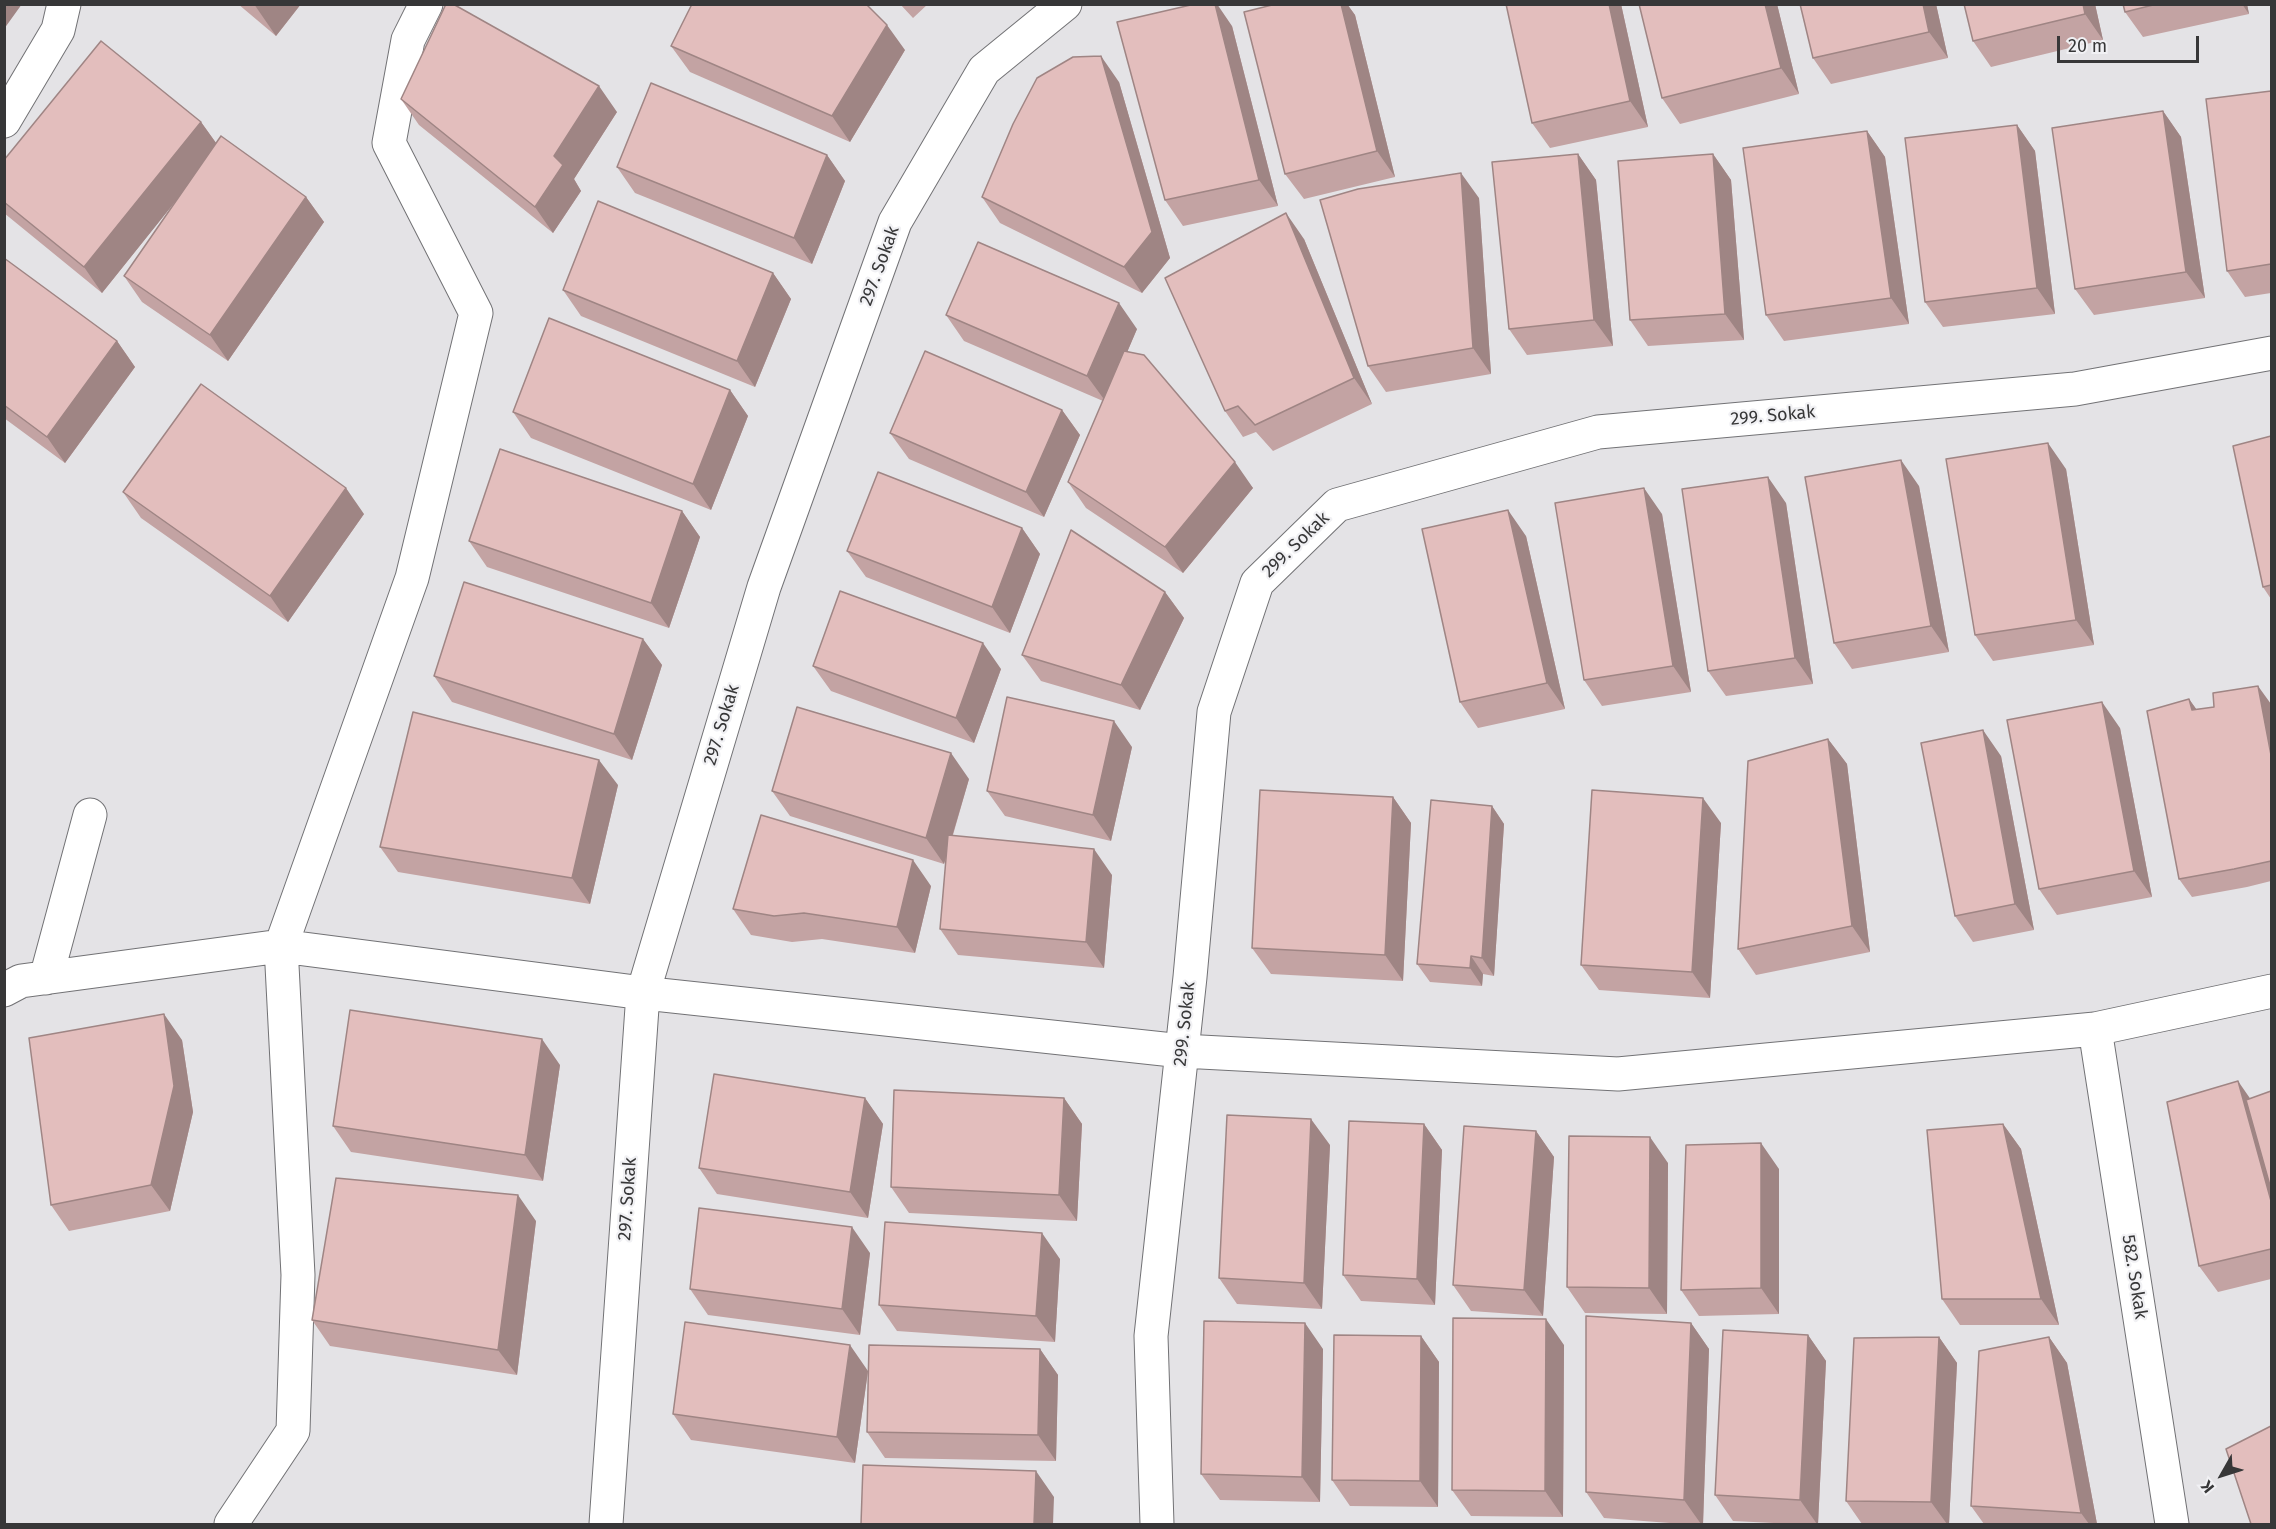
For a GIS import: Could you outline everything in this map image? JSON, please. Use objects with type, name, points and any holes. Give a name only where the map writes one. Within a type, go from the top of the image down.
[{"type":"street","points":[[4,122],[58,30],[64,4]]},
{"type":"street","points":[[231,1524],[293,1431],[298,1275],[281,946],[412,578],[476,313],[389,143],[408,40],[426,4]]},
{"type":"street","name":"297. Sokak","points":[[606,1524],[643,993],[764,586],[895,222],[984,70],[1065,4]]},
{"type":"street","name":"299. Sokak","points":[[1157,1524],[1151,1336],[1182,1051],[1214,712],[1257,583],[1337,505],[1598,432],[2075,389],[2271,353]]},
{"type":"street","points":[[46,978],[90,815]]},
{"type":"street","points":[[4,990],[21,981],[281,946],[643,993],[1182,1051],[1618,1074],[2095,1029],[2271,991]]},
{"type":"street","name":"582. Sokak","points":[[2095,1029],[2172,1524]]},
{"type":"building","points":[[446,4],[453,4],[599,86],[554,156],[563,165],[535,207],[401,99]]},
{"type":"building","points":[[692,4],[866,4],[887,25],[832,116],[671,46]]},
{"type":"building","points":[[1195,4],[1215,4],[1259,180],[1165,200],[1117,22]]},
{"type":"building","points":[[1276,4],[1341,4],[1377,151],[1285,174],[1244,12]]},
{"type":"building","points":[[1506,4],[1609,4],[1630,101],[1532,123]]},
{"type":"building","points":[[1639,4],[1765,4],[1781,68],[1662,98]]},
{"type":"building","points":[[1800,4],[1923,4],[1929,32],[1813,58]]},
{"type":"building","points":[[1964,4],[2083,4],[2085,14],[1973,41]]},
{"type":"building","points":[[2123,4],[2157,4],[2125,12]]},
{"type":"building","points":[[101,41],[201,122],[84,267],[4,202],[4,160]]},
{"type":"building","points":[[1101,56],[1152,232],[1124,267],[982,197],[1013,124],[1037,78],[1073,57]]},
{"type":"building","points":[[651,83],[827,155],[794,238],[617,167]]},
{"type":"building","points":[[2271,91],[2271,264],[2227,271],[2206,99]]},
{"type":"building","points":[[2163,111],[2186,272],[2075,289],[2052,128]]},
{"type":"building","points":[[2017,125],[2037,288],[1925,302],[1905,138]]},
{"type":"building","points":[[1867,131],[1891,298],[1766,315],[1743,148]]},
{"type":"building","points":[[221,136],[306,197],[210,335],[124,276]]},
{"type":"building","points":[[1578,154],[1594,320],[1509,329],[1492,162]]},
{"type":"building","points":[[1713,154],[1725,314],[1630,320],[1618,161]]},
{"type":"building","points":[[1461,173],[1473,348],[1368,366],[1320,200],[1358,189]]},
{"type":"building","points":[[598,201],[773,273],[737,361],[563,290]]},
{"type":"building","points":[[1286,213],[1354,378],[1255,425],[1238,406],[1225,411],[1165,278]]},
{"type":"building","points":[[978,242],[1119,303],[1087,376],[946,315]]},
{"type":"building","points":[[4,258],[117,341],[47,437],[4,405]]},
{"type":"building","points":[[549,318],[730,390],[693,484],[513,412]]},
{"type":"building","points":[[925,351],[1062,410],[1026,492],[890,433]]},
{"type":"building","points":[[1124,351],[1144,355],[1235,462],[1165,547],[1068,482]]},
{"type":"building","points":[[201,384],[346,488],[270,596],[123,492]]},
{"type":"building","points":[[2271,436],[2271,585],[2263,587],[2233,446]]},
{"type":"building","points":[[2048,443],[2076,620],[1975,635],[1946,459]]},
{"type":"building","points":[[500,449],[682,511],[651,603],[469,541]]},
{"type":"building","points":[[1901,460],[1931,626],[1834,643],[1805,477]]},
{"type":"building","points":[[878,472],[1022,528],[992,607],[847,551]]},
{"type":"building","points":[[1768,477],[1795,658],[1708,671],[1682,489]]},
{"type":"building","points":[[1644,488],[1673,666],[1584,680],[1555,503]]},
{"type":"building","points":[[1508,510],[1547,683],[1460,702],[1422,529]]},
{"type":"building","points":[[1071,530],[1165,592],[1121,685],[1022,655]]},
{"type":"building","points":[[464,582],[643,639],[614,734],[434,676]]},
{"type":"building","points":[[840,591],[983,643],[956,718],[813,666]]},
{"type":"building","points":[[2258,686],[2271,755],[2271,861],[2179,879],[2147,711],[2189,699],[2192,710],[2214,707],[2213,693]]},
{"type":"building","points":[[1007,697],[1114,721],[1093,815],[987,791]]},
{"type":"building","points":[[2102,702],[2134,871],[2039,889],[2007,720]]},
{"type":"building","points":[[797,707],[951,753],[926,838],[772,791]]},
{"type":"building","points":[[413,712],[599,760],[572,878],[380,847]]},
{"type":"building","points":[[1983,730],[2015,904],[1955,916],[1921,743]]},
{"type":"building","points":[[1828,739],[1852,926],[1738,949],[1748,761]]},
{"type":"building","points":[[1260,790],[1393,797],[1385,955],[1252,948]]},
{"type":"building","points":[[1592,790],[1703,798],[1692,972],[1581,965]]},
{"type":"building","points":[[1431,800],[1492,806],[1482,958],[1471,956],[1470,968],[1417,964]]},
{"type":"building","points":[[761,815],[913,860],[897,927],[804,913],[774,916],[733,909]]},
{"type":"building","points":[[948,835],[1094,849],[1086,942],[940,929]]},
{"type":"building","points":[[350,1010],[542,1039],[525,1155],[333,1126]]},
{"type":"building","points":[[164,1014],[174,1086],[151,1185],[51,1205],[29,1038]]},
{"type":"building","points":[[714,1074],[865,1098],[850,1192],[699,1168]]},
{"type":"building","points":[[2238,1081],[2271,1201],[2271,1249],[2199,1266],[2167,1102]]},
{"type":"building","points":[[894,1090],[1064,1098],[1059,1195],[891,1187]]},
{"type":"building","points":[[2271,1091],[2271,1189],[2246,1100]]},
{"type":"building","points":[[1227,1115],[1311,1119],[1304,1283],[1219,1278]]},
{"type":"building","points":[[1349,1121],[1424,1124],[1417,1279],[1343,1275]]},
{"type":"building","points":[[2003,1124],[2041,1299],[1942,1299],[1927,1130]]},
{"type":"building","points":[[1464,1126],[1536,1131],[1524,1290],[1453,1285]]},
{"type":"building","points":[[1569,1136],[1650,1137],[1649,1288],[1567,1287]]},
{"type":"building","points":[[1761,1143],[1761,1288],[1681,1290],[1686,1145]]},
{"type":"building","points":[[336,1178],[518,1195],[498,1350],[312,1320]]},
{"type":"building","points":[[699,1208],[852,1227],[842,1309],[690,1289]]},
{"type":"building","points":[[885,1222],[1042,1233],[1036,1316],[879,1305]]},
{"type":"building","points":[[1586,1316],[1691,1323],[1684,1500],[1586,1492]]},
{"type":"building","points":[[1453,1318],[1546,1319],[1545,1491],[1452,1490]]},
{"type":"building","points":[[1204,1321],[1305,1323],[1302,1477],[1201,1474]]},
{"type":"building","points":[[685,1322],[850,1345],[837,1437],[673,1414]]},
{"type":"building","points":[[1723,1330],[1808,1335],[1800,1500],[1715,1495]]},
{"type":"building","points":[[1334,1335],[1421,1336],[1420,1481],[1332,1480]]},
{"type":"building","points":[[1939,1337],[1931,1502],[1846,1501],[1854,1338]]},
{"type":"building","points":[[2049,1337],[2081,1513],[1971,1506],[1979,1351]]},
{"type":"building","points":[[869,1345],[1040,1349],[1038,1435],[867,1432]]},
{"type":"building","points":[[2271,1426],[2271,1524],[2251,1524],[2226,1449]]},
{"type":"building","points":[[863,1465],[1036,1471],[1034,1524],[861,1524]]}]
